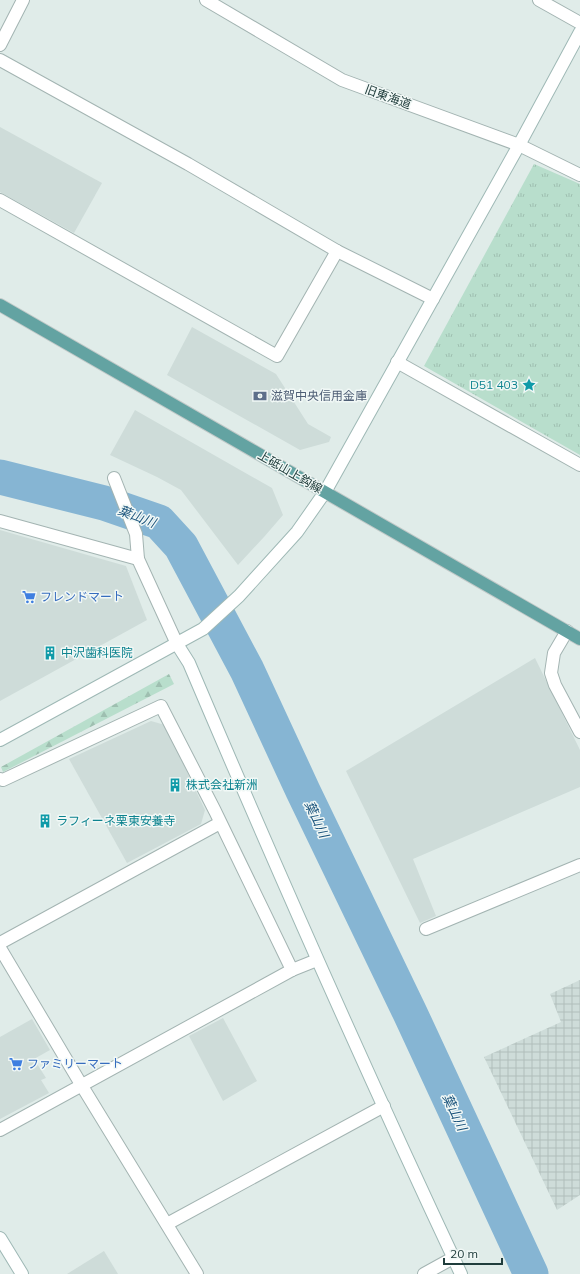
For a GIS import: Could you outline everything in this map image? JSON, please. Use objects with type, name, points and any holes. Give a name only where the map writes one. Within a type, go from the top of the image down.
[{"type":"main road","name":"上砥山上鈎線","points":[[0,305],[580,639]]},
{"type":"street","points":[[0,45],[23,0]]},
{"type":"street","name":"旧東海道","points":[[206,0],[342,80],[519,145],[580,175]]},
{"type":"street","points":[[539,0],[580,23]]},
{"type":"street","points":[[0,18],[10,25]]},
{"type":"street","points":[[0,740],[203,629],[239,596],[297,532],[325,492],[519,145],[580,32]]},
{"type":"street","points":[[0,60],[188,164],[337,251],[433,299]]},
{"type":"street","points":[[0,200],[277,356],[337,251]]},
{"type":"street","points":[[397,362],[580,465]]},
{"type":"street","points":[[114,478],[136,534],[138,559],[177,644],[189,663],[245,796],[317,960],[461,1274]]},
{"type":"street","points":[[0,521],[138,559]]},
{"type":"street","points":[[567,631],[554,653],[551,673],[555,685],[580,732]]},
{"type":"street","points":[[0,778],[3,780],[161,706],[292,970]]},
{"type":"street","points":[[0,943],[220,823]]},
{"type":"street","points":[[426,929],[580,865]]},
{"type":"street","points":[[0,948],[197,1274]]},
{"type":"street","points":[[0,1130],[292,970],[317,960]]},
{"type":"street","points":[[166,1224],[384,1106]]},
{"type":"street","points":[[0,1238],[22,1274]]},
{"type":"street","points":[[424,1274],[453,1258]]},
{"type":"shaded area","points":[[0,127],[102,183],[74,233],[0,192]]},
{"type":"shaded area","points":[[192,327],[276,374],[308,424],[331,437],[329,442],[300,450],[167,375]]},
{"type":"shaded area","points":[[135,410],[272,488],[283,515],[238,565],[181,490],[110,455]]},
{"type":"shaded area","points":[[0,530],[126,566],[147,620],[0,701]]},
{"type":"shaded area","points":[[535,658],[580,750],[580,787],[413,859],[436,916],[420,923],[346,771]]},
{"type":"shaded area","points":[[151,721],[165,725],[205,810],[201,824],[127,863],[69,759]]},
{"type":"shaded area","points":[[580,980],[580,1195],[557,1210],[484,1057],[561,1022],[550,994]]},
{"type":"shaded area","points":[[223,1018],[257,1081],[223,1101],[189,1036]]},
{"type":"shaded area","points":[[32,1019],[50,1050],[34,1059],[46,1078],[41,1080],[49,1093],[0,1119],[0,1037]]},
{"type":"shaded area","points":[[104,1251],[118,1274],[67,1274]]},
{"type":"green space","points":[[534,164],[580,184],[580,455],[424,366]]},
{"type":"green space","points":[[169,674],[174,684],[3,772],[1,767]]},
{"type":"waterway","name":"葉山川","points":[[0,477],[104,503],[159,522],[181,546],[247,670],[303,791],[410,1013],[531,1274]]},
{"type":"place","name":"D51 403","points":[[529,385]]},
{"type":"place","name":"滋賀中央信用金庫","points":[[260,396]]},
{"type":"place","name":"フレンドマート","points":[[29,597]]},
{"type":"place","name":"中沢歯科医院","points":[[50,653]]},
{"type":"place","name":"株式会社新洲","points":[[175,785]]},
{"type":"place","name":"ラフィーネ栗東安養寺","points":[[45,821]]},
{"type":"place","name":"ファミリーマート","points":[[16,1064]]}]
